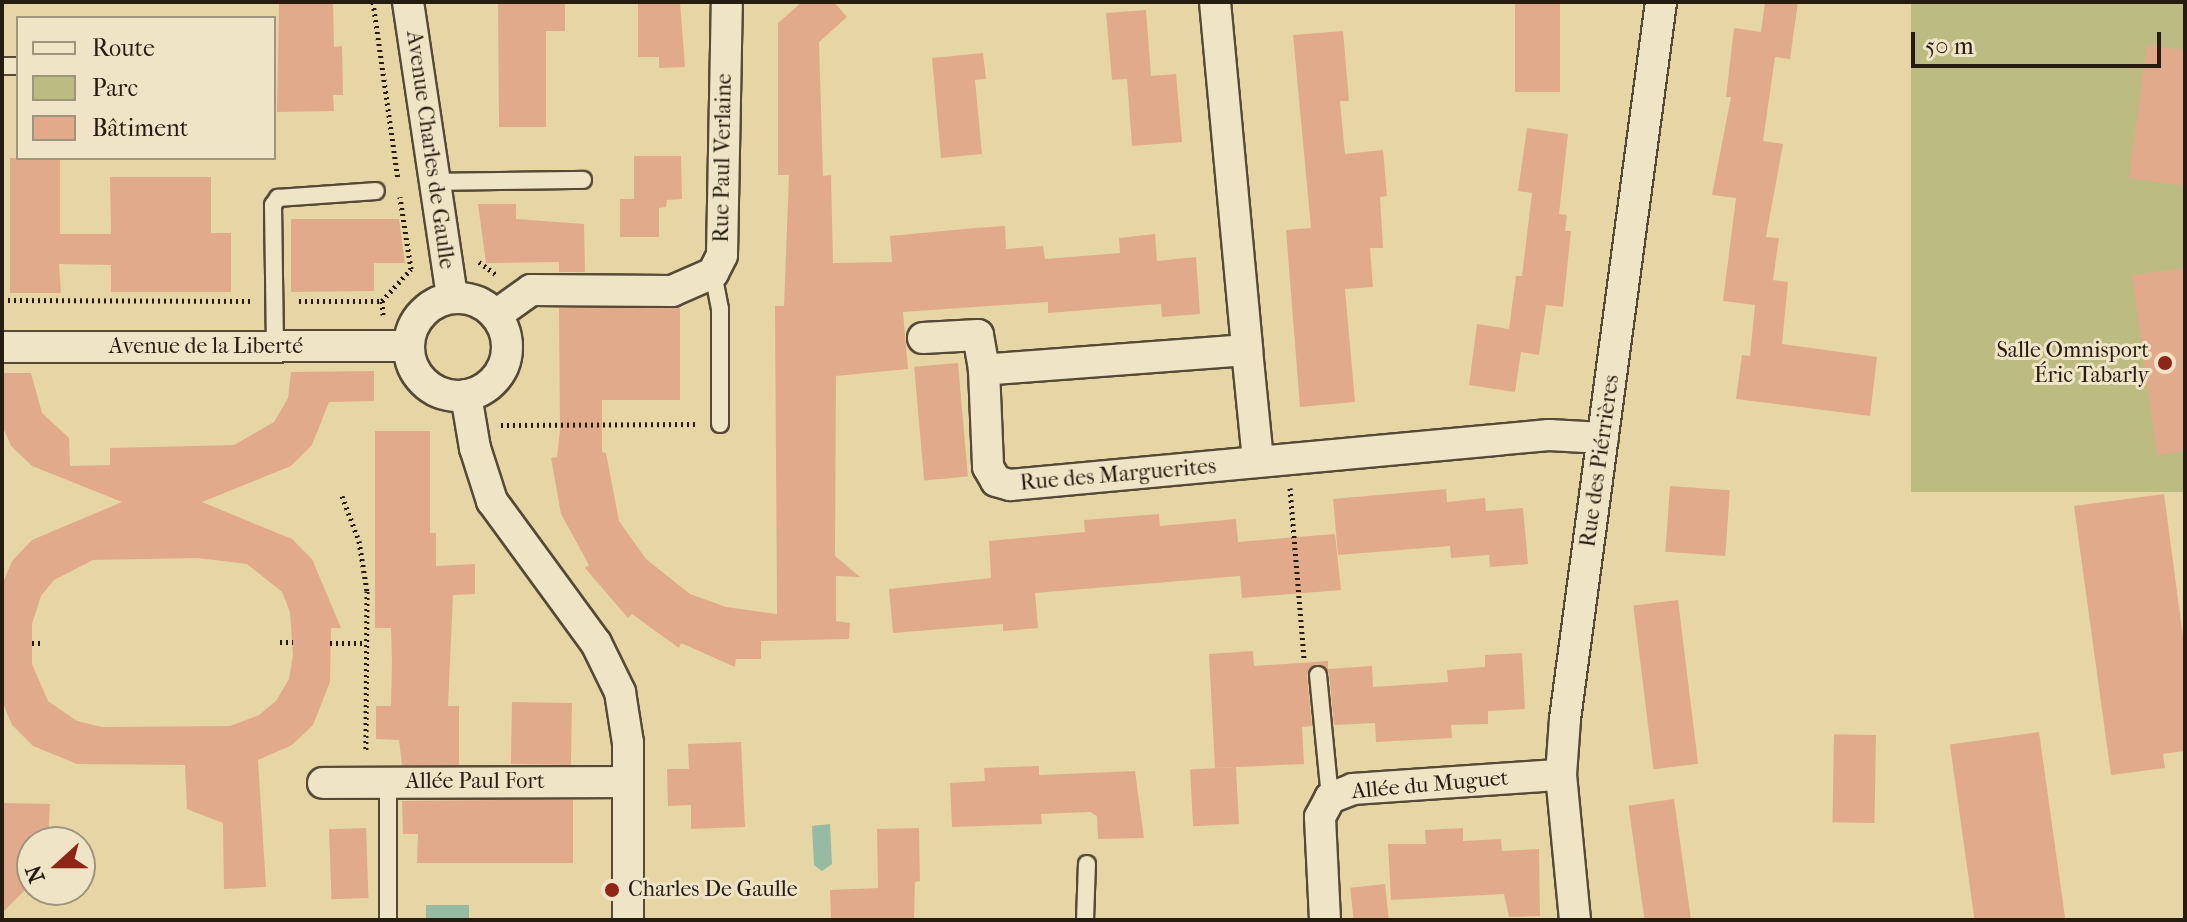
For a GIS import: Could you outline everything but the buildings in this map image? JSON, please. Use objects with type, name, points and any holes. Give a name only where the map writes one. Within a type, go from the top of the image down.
[{"type":"street","name":"Avenue Charles de Gaulle","points":[[408,2],[452,298]]},
{"type":"street","name":"Rue Paul Verlaine","points":[[496,315],[531,290],[672,291],[689,288],[713,273],[722,255],[727,2]]},
{"type":"street","points":[[1215,2],[1247,350],[1272,460]]},
{"type":"street","name":"Rue des Piérrières","points":[[1575,920],[1561,775],[1661,2]]},
{"type":"street","name":"Avenue Charles de Gaulle","points":[[397,346],[423,313],[452,298],[480,303],[496,315]]},
{"type":"street","points":[[469,410],[494,381],[505,360],[504,329],[496,315]]},
{"type":"street","name":"Rue des Marguerites","points":[[923,338],[978,335],[984,370],[988,467],[996,481],[1010,485],[1549,435],[1603,438]]},
{"type":"street","points":[[397,346],[428,385],[469,410],[492,501],[613,673],[626,719],[628,920]]},
{"type":"street","name":"Avenue de la Liberté","points":[[2,347],[397,346]]},
{"type":"street","points":[[984,370],[1247,350]]},
{"type":"street","name":"Allée du Muguet","points":[[1325,920],[1320,817],[1330,798],[1363,788],[1561,775]]},
{"type":"street","name":"Allée Paul Fort","points":[[323,783],[628,782]]},
{"type":"lane","points":[[435,182],[583,180]]},
{"type":"lane","points":[[275,347],[273,205],[278,198],[376,191]]},
{"type":"lane","points":[[713,273],[720,309],[720,424]]},
{"type":"lane","points":[[1318,675],[1330,798]]},
{"type":"lane","points":[[377,782],[388,920]]},
{"type":"lane","points":[[1085,920],[1087,864]]},
{"type":"path","points":[[2,300],[382,301],[411,269],[373,2]]},
{"type":"path","points":[[382,301],[397,346]]},
{"type":"path","points":[[469,410],[720,424]]},
{"type":"path","points":[[1272,460],[1303,657],[1318,675]]},
{"type":"path","points":[[342,496],[359,541],[367,591],[365,643],[377,782]]},
{"type":"path","points":[[280,642],[293,642]]},
{"type":"path","points":[[32,643],[43,643]]},
{"type":"path","points":[[330,643],[365,643]]},
{"type":"green space","points":[[1911,2],[2185,2],[2185,492],[1911,492]]},
{"type":"shaded area","points":[[830,824],[832,864],[822,871],[814,865],[812,826]]},
{"type":"shaded area","points":[[426,905],[469,905],[469,920],[426,920]]},
{"type":"place","name":"Salle Omnisport Éric Tabarly","points":[[2165,363]]},
{"type":"place","name":"Charles De Gaulle","points":[[612,890]]}]
